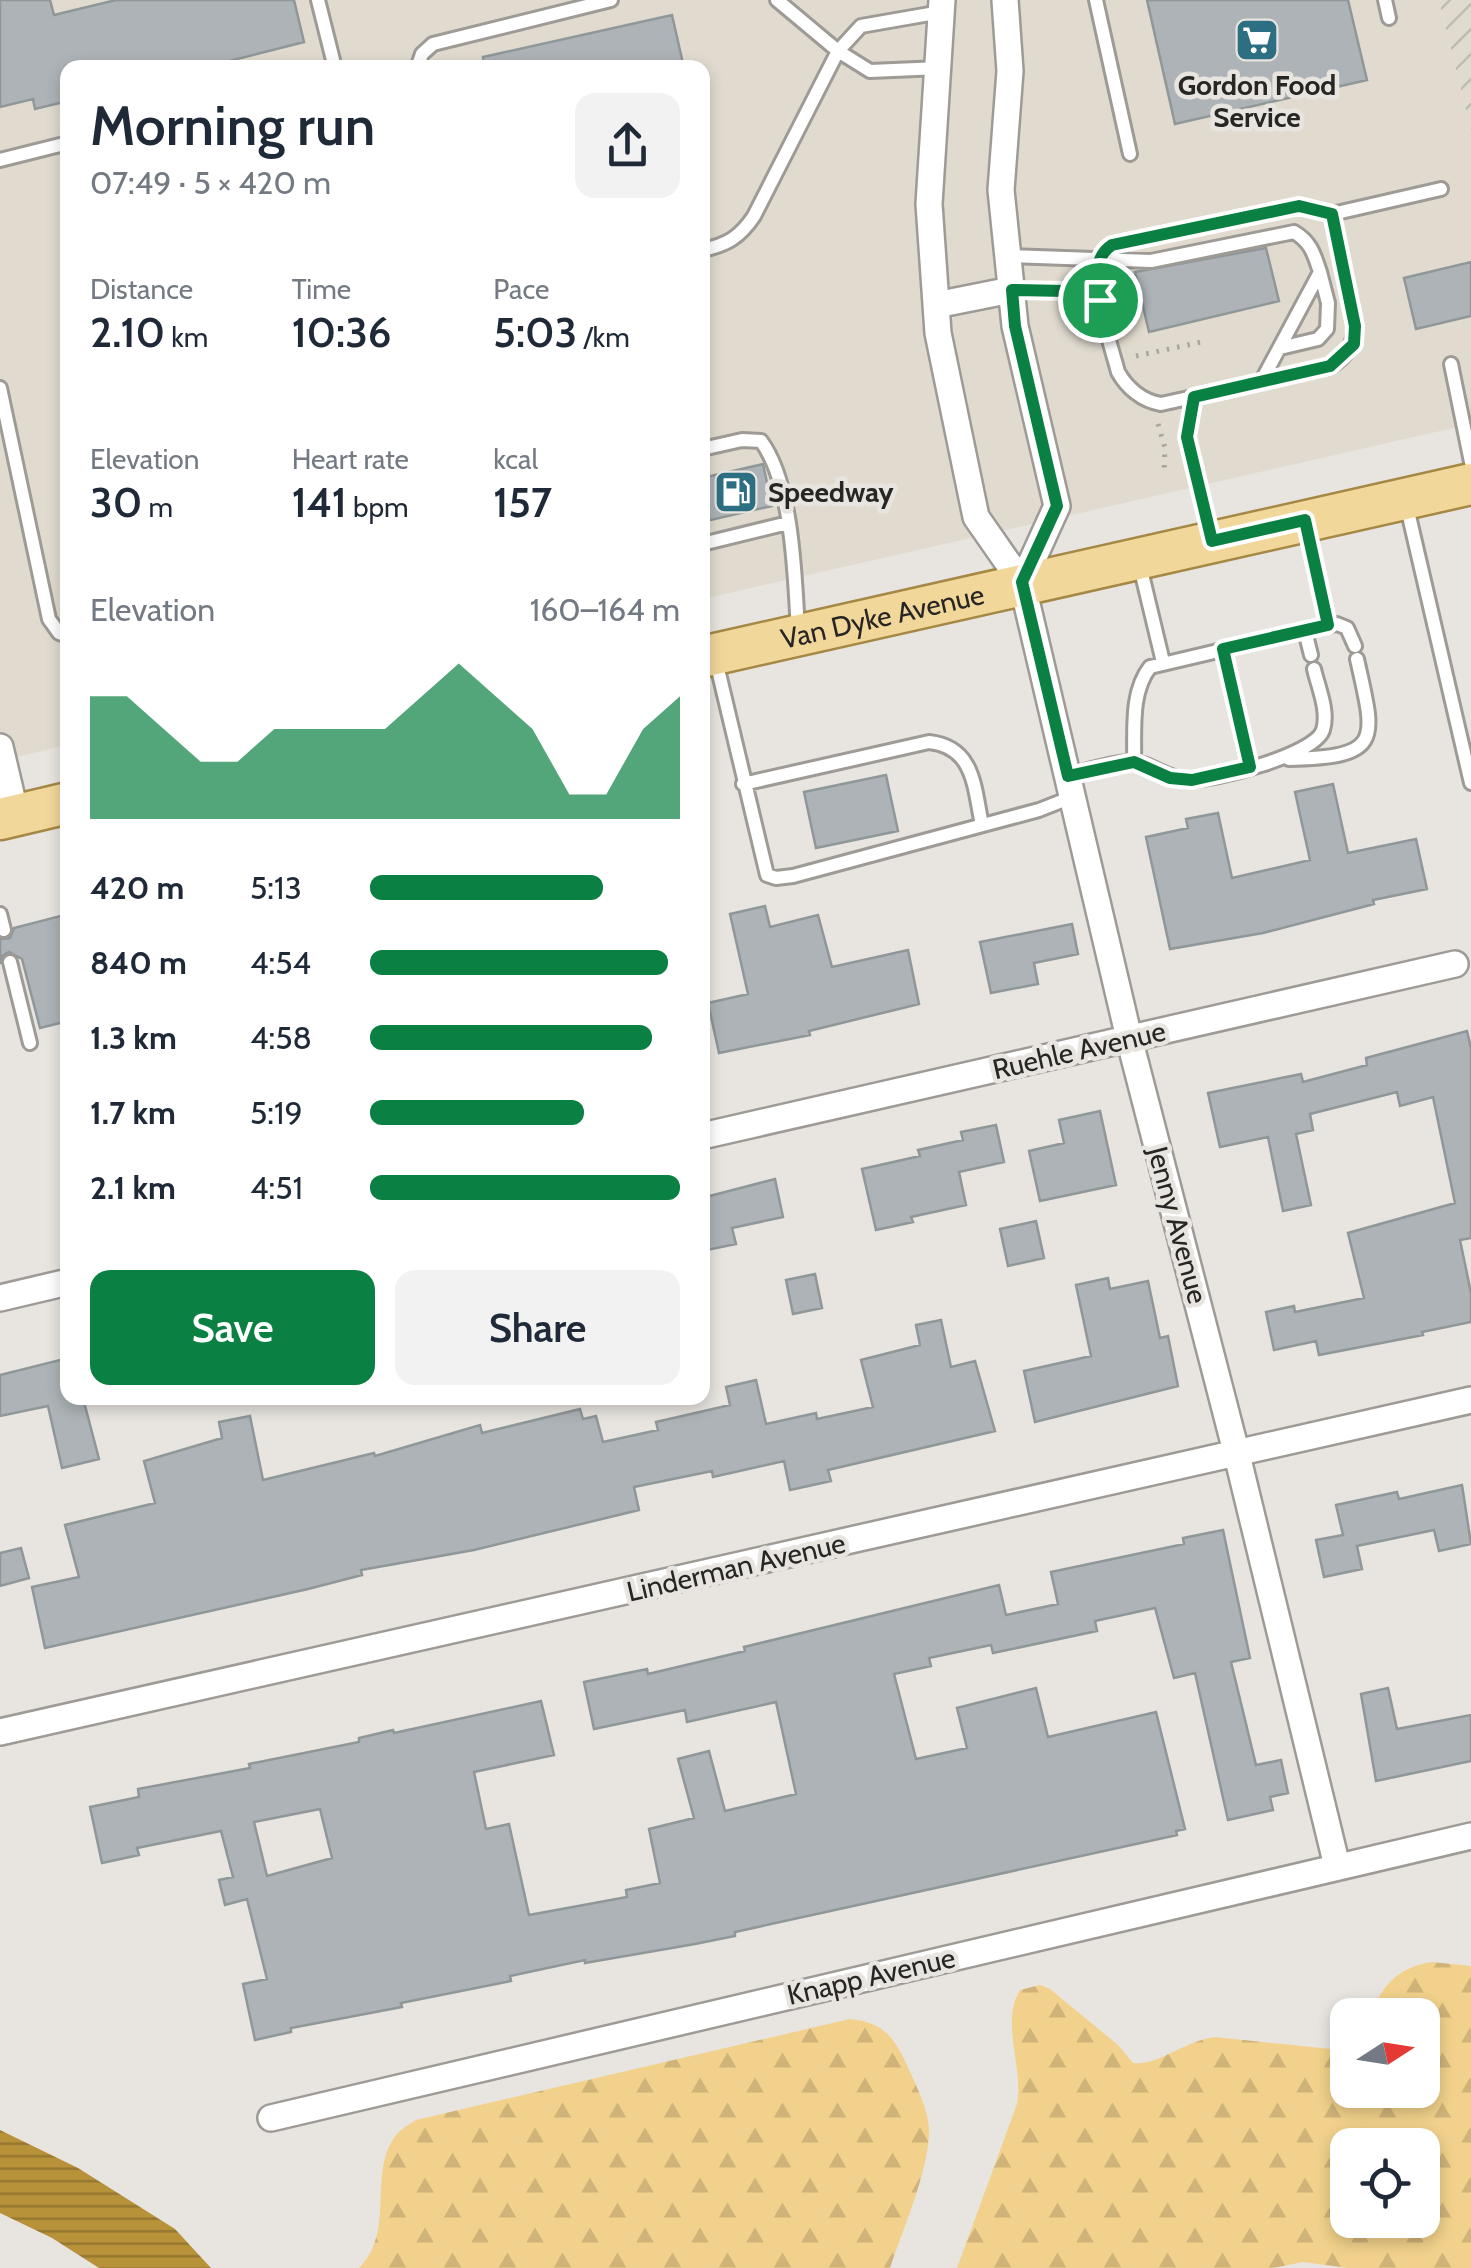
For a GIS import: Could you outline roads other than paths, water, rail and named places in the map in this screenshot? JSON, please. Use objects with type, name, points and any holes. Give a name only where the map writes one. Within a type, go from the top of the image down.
[{"type":"main road","name":"Van Dyke Avenue","points":[[710,655],[1471,484]]},
{"type":"main road","points":[[8,817],[60,805]]},
{"type":"street","points":[[951,4],[940,68],[929,204],[938,333],[976,517],[1022,582],[1057,506],[1015,326],[1001,190],[1010,71],[1006,0]]},
{"type":"street","points":[[936,305],[1012,290]]},
{"type":"street","name":"Jenny Avenue","points":[[1022,582],[1129,1038],[1238,1455],[1337,1866]]},
{"type":"street","points":[[0,747],[8,817]]},
{"type":"street","name":"Ruehle Avenue","points":[[710,1134],[1455,964]]},
{"type":"street","points":[[0,1298],[60,1284]]},
{"type":"street","name":"Linderman Avenue","points":[[0,1732],[1471,1400]]},
{"type":"street","name":"Knapp Avenue","points":[[271,2118],[1471,1836]]},
{"type":"lane","points":[[318,0],[333,60]]},
{"type":"lane","points":[[420,60],[433,44],[611,0]]},
{"type":"lane","points":[[776,0],[838,51],[870,71],[940,68]]},
{"type":"lane","points":[[1096,0],[1130,154]]},
{"type":"lane","points":[[1385,0],[1389,18]]},
{"type":"lane","points":[[710,248],[723,246],[743,233],[838,51],[861,26],[951,4]]},
{"type":"lane","points":[[0,160],[60,145]]},
{"type":"lane","points":[[1332,214],[1355,326],[1354,344],[1330,366],[1161,404],[1151,403],[1124,382],[1100,300],[1098,261],[1112,245],[1299,206],[1332,214],[1441,189]]},
{"type":"lane","points":[[1008,256],[1151,260],[1294,232],[1305,238],[1313,250],[1328,303],[1327,329],[1318,339],[1280,348]]},
{"type":"lane","points":[[1261,382],[1320,272]]},
{"type":"lane","points":[[1012,290],[1066,291],[1100,300]]},
{"type":"lane","points":[[1451,364],[1471,462]]},
{"type":"lane","points":[[0,388],[50,620],[60,632]]},
{"type":"lane","points":[[1194,397],[1187,437],[1212,541]]},
{"type":"lane","points":[[710,447],[742,440],[762,441],[772,456],[788,523],[798,634]]},
{"type":"lane","points":[[1405,498],[1471,784]]},
{"type":"lane","points":[[1305,520],[1328,625]]},
{"type":"lane","points":[[710,542],[788,523]]},
{"type":"lane","points":[[1138,557],[1163,662]]},
{"type":"lane","points":[[1134,762],[1136,701],[1140,679],[1150,667],[1328,625],[1347,628],[1371,725],[1367,738],[1360,747],[1342,755],[1282,759]]},
{"type":"lane","points":[[710,662],[764,868],[776,878],[982,825],[1134,762],[1170,778],[1192,780],[1282,759],[1307,748],[1320,737],[1325,726],[1304,631]]},
{"type":"lane","points":[[1223,649],[1250,767]]},
{"type":"lane","points":[[743,784],[929,742],[946,744],[959,752],[970,768],[982,825]]},
{"type":"lane","points":[[0,914],[4,930]]},
{"type":"lane","points":[[10,962],[30,1043]]},
{"type":"place","name":"Gordon Food Service","points":[[1257,40]]},
{"type":"place","name":"Speedway","points":[[736,492]]}]
